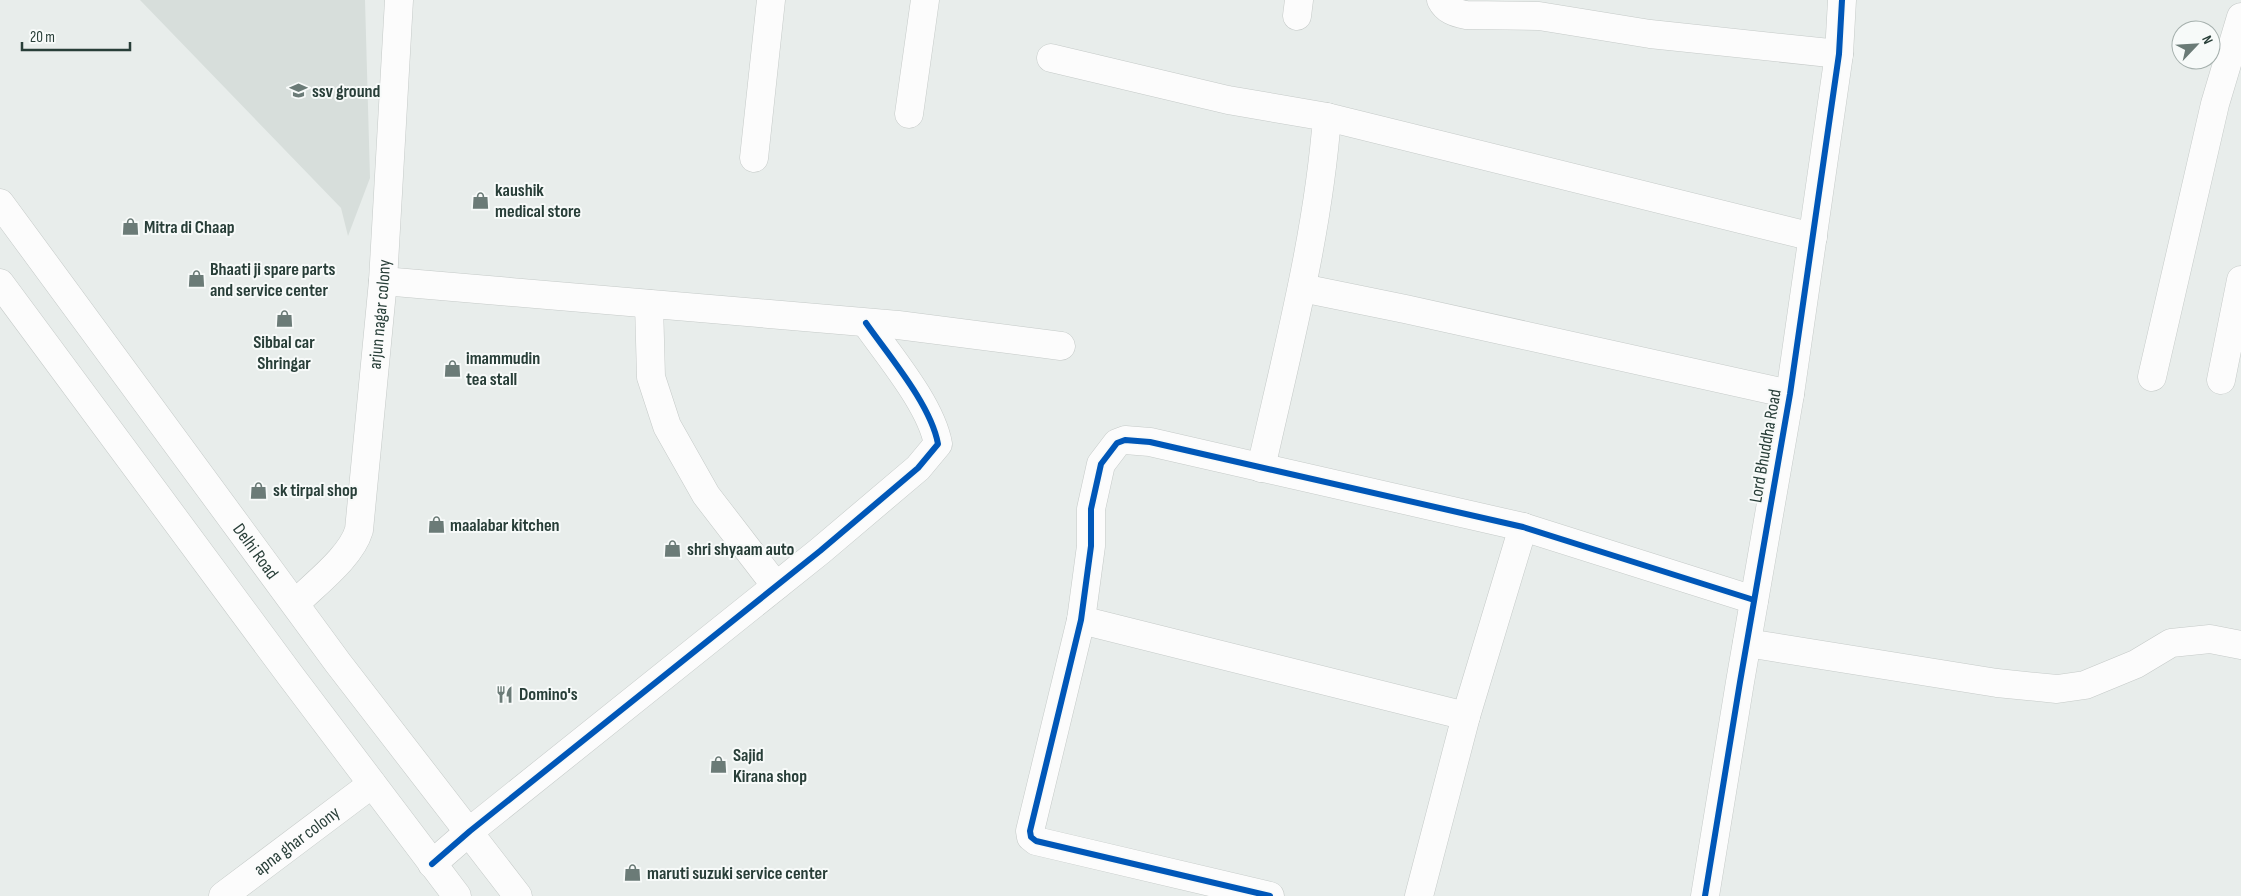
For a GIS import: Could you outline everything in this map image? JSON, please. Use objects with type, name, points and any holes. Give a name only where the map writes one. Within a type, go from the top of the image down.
[{"type":"street","name":"arjun nagar colony","points":[[296,603],[347,552],[356,541],[359,530],[383,281],[399,0]]},
{"type":"street","points":[[754,158],[771,0]]},
{"type":"street","points":[[909,114],[925,0]]},
{"type":"street","points":[[1441,0],[1446,8],[1466,15],[1538,16],[1650,34],[1839,54]]},
{"type":"street","name":"Lord Bhuddha Road","points":[[1705,896],[1790,394],[1839,54],[1842,0]]},
{"type":"street","points":[[2152,377],[2215,104],[2241,18]]},
{"type":"street","points":[[1051,58],[1228,100],[1327,117],[1813,237]]},
{"type":"street","points":[[1261,468],[1302,288],[1324,167],[1327,117]]},
{"type":"street","name":"Delhi Road","points":[[0,203],[296,603],[338,663],[470,831],[518,896]]},
{"type":"street","points":[[2221,380],[2241,280]]},
{"type":"street","points":[[383,281],[866,323],[1061,346]]},
{"type":"street","points":[[0,283],[456,896]]},
{"type":"street","points":[[1302,288],[1790,394]]},
{"type":"street","points":[[648,304],[650,377],[667,426],[706,495],[776,586]]},
{"type":"street","points":[[432,864],[470,831],[776,586],[918,468],[938,444],[936,433],[923,406],[866,323]]},
{"type":"street","points":[[1270,896],[1036,841],[1031,837],[1030,831],[1081,620],[1091,546],[1091,509],[1101,464],[1117,443],[1125,440],[1150,442],[1523,527],[1754,600]]},
{"type":"street","points":[[1419,896],[1466,716],[1523,527]]},
{"type":"street","points":[[1081,620],[1466,716]]},
{"type":"street","points":[[1747,643],[1997,683],[2057,689],[2085,685],[2136,664],[2171,643],[2210,639],[2241,645]]},
{"type":"street","name":"apna ghar colony","points":[[223,896],[372,784]]},
{"type":"shaded area","name":"ssv ground","points":[[140,0],[365,0],[370,178],[348,236],[341,208]]},
{"type":"cycle path","points":[[1705,896],[1790,394],[1839,54],[1842,0]]},
{"type":"cycle path","points":[[432,864],[470,831],[820,551],[918,468],[938,444],[934,429],[918,397],[866,323]]},
{"type":"cycle path","points":[[1270,896],[1036,841],[1031,837],[1030,831],[1081,620],[1091,546],[1091,509],[1101,464],[1117,443],[1125,440],[1150,442],[1523,527],[1754,600]]},
{"type":"place","name":"ssv ground","points":[[298,91]]},
{"type":"place","name":"kaushik medical store","points":[[481,200]]},
{"type":"place","name":"Mitra di Chaap","points":[[130,227]]},
{"type":"place","name":"Bhaati ji spare parts and service center","points":[[196,279]]},
{"type":"place","name":"Sibbal car Shringar","points":[[284,319]]},
{"type":"place","name":"imammudin tea stall","points":[[452,368]]},
{"type":"place","name":"sk tirpal shop","points":[[259,490]]},
{"type":"place","name":"maalabar kitchen","points":[[436,525]]},
{"type":"place","name":"shri shyaam auto","points":[[673,549]]},
{"type":"place","name":"Domino's","points":[[505,694]]},
{"type":"place","name":"Sajid Kirana shop","points":[[719,765]]},
{"type":"place","name":"maruti suzuki service center","points":[[633,873]]}]
